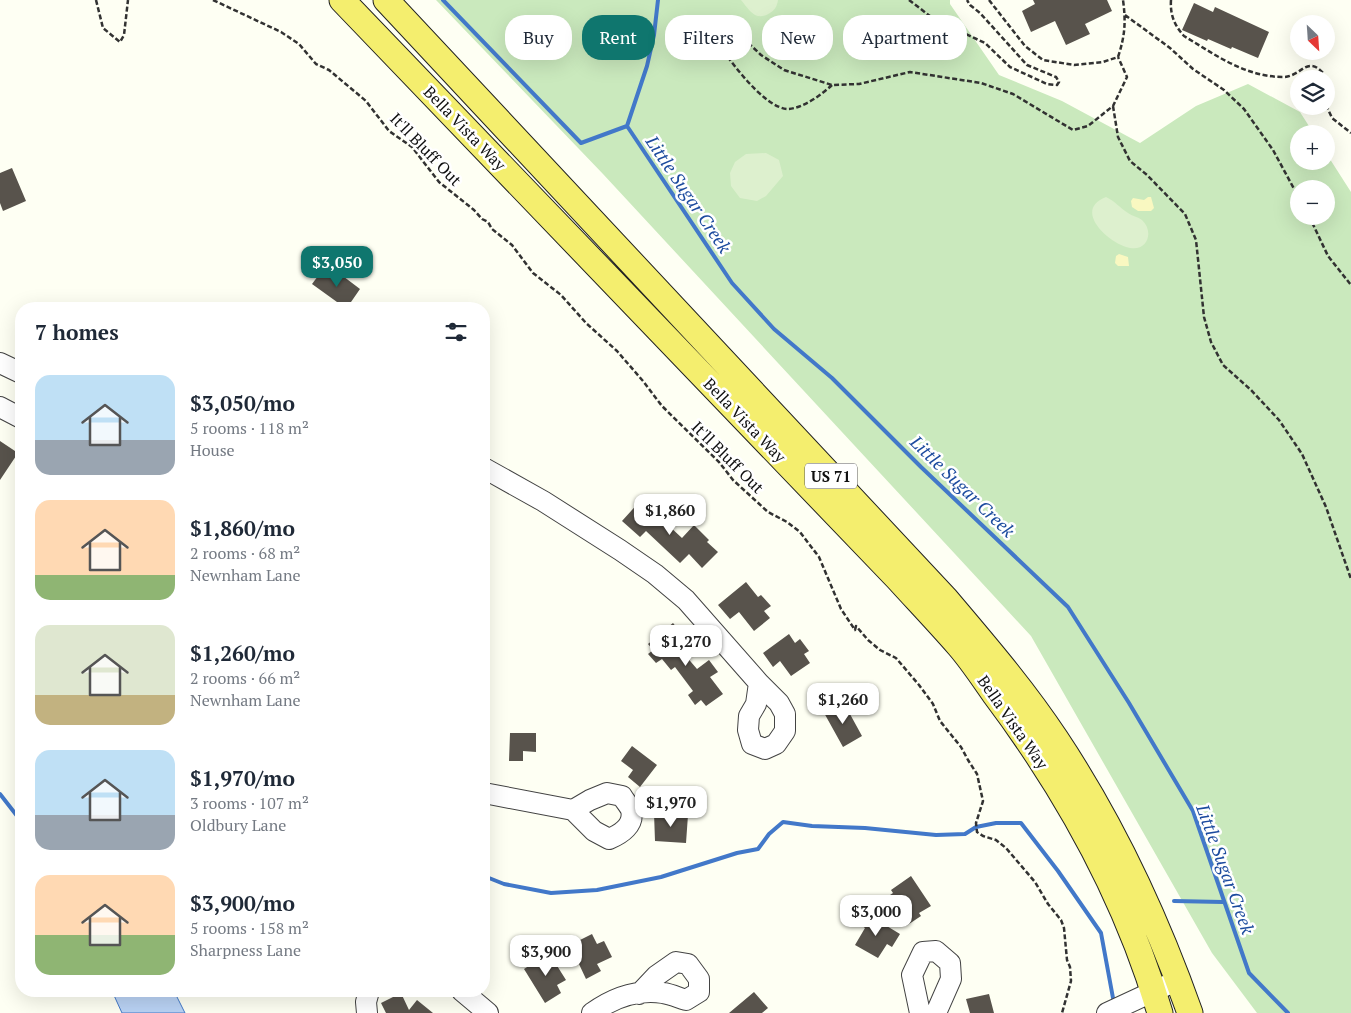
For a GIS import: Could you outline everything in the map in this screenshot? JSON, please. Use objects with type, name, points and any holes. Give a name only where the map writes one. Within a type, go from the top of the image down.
[{"type":"main road","name":"Bella Vista Way","points":[[342,0],[898,578],[960,647],[1024,734],[1078,820],[1121,907],[1156,1002]]},
{"type":"main road","name":"Bella Vista Way","points":[[386,0],[946,599],[995,656],[1055,738],[1110,830],[1156,926],[1190,1013]]},
{"type":"street","points":[[0,363],[15,370]]},
{"type":"street","points":[[0,407],[15,415]]},
{"type":"street","points":[[490,471],[543,501],[655,574],[686,600],[759,683]]},
{"type":"street","points":[[490,794],[574,810]]},
{"type":"street","points":[[920,1013],[912,975],[923,952],[936,950],[950,963],[951,980],[936,1013]]},
{"type":"street","points":[[1107,1013],[1156,1002],[1178,980]]},
{"type":"street","points":[[592,1013],[603,1005],[627,994],[640,994]]},
{"type":"street","points":[[367,997],[367,1013]]},
{"type":"street","points":[[469,997],[488,1013]]},
{"type":"path","points":[[96,0],[103,28],[120,42],[124,35],[128,0]]},
{"type":"path","name":"It'll Bluff Out","points":[[213,0],[281,32],[299,44],[316,64],[329,70],[366,101],[389,131],[412,147],[439,182],[488,222],[492,229],[512,245],[533,273],[560,295],[586,323],[617,351],[662,406],[718,462],[733,480],[768,512],[787,522],[800,532],[822,561],[832,590],[850,624],[855,630],[856,626],[880,650],[891,654],[899,661],[930,700],[940,721],[961,747],[977,774],[983,801],[976,823],[977,832],[996,840],[1006,848],[1035,882],[1048,904],[1061,920],[1064,928],[1067,960],[1072,981],[1062,1013]]},
{"type":"path","points":[[910,0],[943,26],[955,29],[985,43],[1010,67],[1047,84],[1057,85],[1059,82],[1056,77],[1027,65],[980,13],[970,6],[967,0]]},
{"type":"path","points":[[989,0],[1025,46],[1043,60],[1074,65],[1103,62],[1118,57]]},
{"type":"path","points":[[832,85],[822,95],[788,109],[766,100],[738,70],[709,30],[714,27],[725,28],[742,37],[761,55],[784,70],[832,85],[859,84],[910,72],[981,83],[1013,94],[1073,130],[1088,126],[1113,106],[1127,77],[1118,57],[1125,35],[1123,0]]},
{"type":"path","points":[[1171,0],[1173,20],[1180,32],[1218,58],[1254,73],[1280,77],[1290,76]]},
{"type":"path","points":[[1125,15],[1170,48],[1193,69],[1224,90],[1244,109],[1273,150],[1290,181]]},
{"type":"path","points":[[1300,70],[1308,65],[1312,65],[1319,70]]},
{"type":"path","points":[[1113,106],[1118,137],[1130,161],[1147,175],[1184,214],[1196,240],[1204,317],[1211,342],[1223,365],[1251,390],[1278,420],[1302,454],[1326,507],[1351,579]]},
{"type":"path","points":[[1331,115],[1351,134]]},
{"type":"path","points":[[1314,225],[1328,256],[1351,285]]},
{"type":"shaded area","points":[[436,0],[950,0],[950,4],[958,15],[843,15],[843,60],[967,60],[967,29],[999,75],[1062,101],[1140,143],[1196,106],[1248,84],[1290,107],[1290,115],[1302,115],[1308,125],[1290,125],[1290,170],[1335,170],[1335,167],[1351,192],[1351,1013],[1257,1013],[1212,953],[1031,636],[603,174]]},
{"type":"shaded area","points":[[741,0],[778,0],[773,11],[765,15],[757,16]]},
{"type":"shaded area","points":[[766,153],[779,160],[783,176],[766,196],[757,201],[740,198],[731,186],[730,173],[735,162],[746,154]]},
{"type":"shaded area","points":[[1106,197],[1142,220],[1146,225],[1148,236],[1144,245],[1133,248],[1118,244],[1096,225],[1093,209],[1097,203]]},
{"type":"sand","points":[[1151,197],[1154,208],[1151,211],[1138,211],[1132,207],[1131,201],[1133,198],[1144,200]]},
{"type":"sand","points":[[1119,254],[1128,257],[1129,266],[1118,266],[1115,263],[1116,256]]},
{"type":"water","points":[[115,997],[177,997],[185,1013],[122,1013]]},
{"type":"building","points":[[1033,0],[1107,0],[1112,11],[1085,24],[1090,34],[1066,45],[1055,21],[1031,32],[1022,11],[1035,4]]},
{"type":"building","points":[[1194,3],[1213,12],[1215,7],[1269,32],[1258,58],[1208,39],[1207,41],[1182,30]]},
{"type":"building","points":[[12,168],[26,201],[3,211],[0,203],[0,173]]},
{"type":"building","points":[[327,264],[360,289],[351,302],[337,302],[312,284]]},
{"type":"building","points":[[0,441],[15,451],[15,458],[0,480]]},
{"type":"building","points":[[641,500],[682,538],[694,525],[709,540],[707,542],[718,552],[702,568],[689,554],[680,563],[646,531],[640,537],[622,521]]},
{"type":"building","points":[[746,582],[758,597],[761,595],[771,606],[764,611],[770,618],[754,631],[739,612],[730,619],[718,605]]},
{"type":"building","points":[[673,623],[682,634],[673,641],[697,669],[709,660],[718,672],[710,677],[723,694],[706,706],[701,700],[695,705],[688,695],[693,691],[675,667],[671,670],[662,659],[656,663],[648,654],[653,650],[648,644]]},
{"type":"building","points":[[789,634],[795,643],[800,639],[809,651],[804,654],[810,663],[791,676],[780,661],[773,667],[763,653]]},
{"type":"building","points":[[834,705],[837,709],[845,705],[862,736],[843,747],[823,711]]},
{"type":"building","points":[[510,733],[536,733],[536,752],[523,751],[523,761],[509,761]]},
{"type":"building","points":[[632,746],[657,765],[640,787],[628,777],[633,770],[621,761]]},
{"type":"building","points":[[654,813],[688,815],[686,843],[655,841]]},
{"type":"building","points":[[911,876],[931,906],[919,913],[921,916],[906,926],[887,897],[893,893],[891,890]]},
{"type":"building","points":[[867,914],[900,934],[892,947],[887,944],[878,958],[855,945],[865,928],[861,925]]},
{"type":"building","points":[[592,934],[597,944],[604,941],[612,957],[597,964],[601,971],[586,979],[570,945]]},
{"type":"building","points":[[549,953],[566,980],[557,985],[561,993],[545,1003],[524,969]]},
{"type":"building","points":[[754,992],[768,1008],[762,1013],[729,1013]]},
{"type":"building","points":[[989,994],[994,1013],[970,1013],[966,999]]},
{"type":"building","points":[[393,997],[403,997],[409,1010],[417,1000],[433,1013],[386,1013],[381,1003]]},
{"type":"waterway","points":[[443,0],[581,143],[627,126]]},
{"type":"waterway","name":"Little Sugar Creek","points":[[658,0],[654,35],[647,66],[627,126],[732,283],[774,329],[832,378],[921,467],[1068,607],[1129,703],[1193,811],[1249,973],[1288,1013]]},
{"type":"waterway","points":[[0,794],[15,813]]},
{"type":"waterway","points":[[490,878],[504,884],[551,893],[597,890],[661,877],[737,853],[758,849],[769,834],[783,822],[812,826],[865,828],[936,835],[965,834],[976,827],[996,823],[1021,823],[1058,871],[1101,933],[1113,998]]},
{"type":"waterway","points":[[1174,901],[1223,902]]}]
